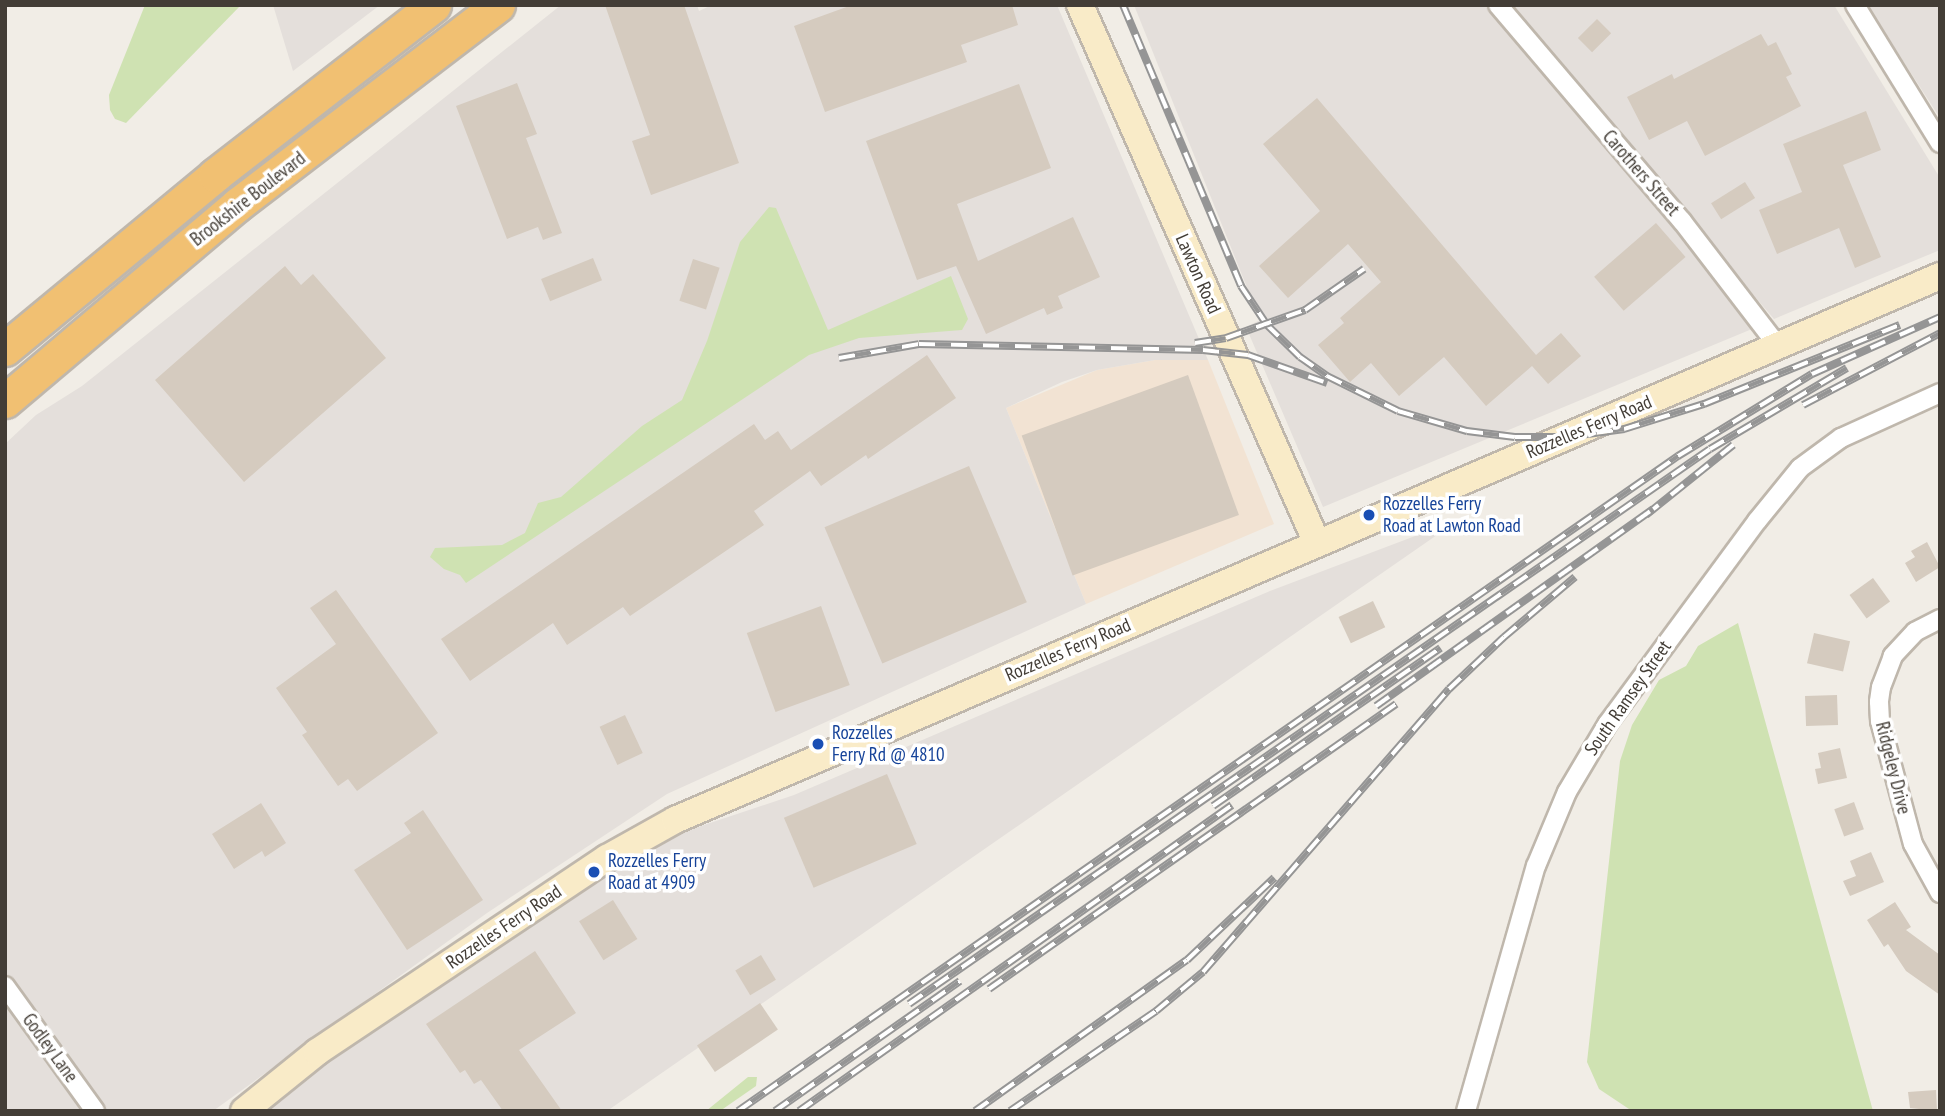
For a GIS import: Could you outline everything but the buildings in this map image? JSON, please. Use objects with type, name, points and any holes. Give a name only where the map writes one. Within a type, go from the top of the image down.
[{"type":"highway","name":"Brookshire Boulevard","points":[[5,349],[215,175],[434,5]]},
{"type":"highway","name":"Brookshire Boulevard","points":[[5,401],[238,204],[499,5]]},
{"type":"street","name":"Lawton Road","points":[[1080,5],[1317,544]]},
{"type":"street","name":"Carothers Street","points":[[1498,5],[1682,221],[1778,346]]},
{"type":"street","points":[[1855,5],[1940,143]]},
{"type":"street","name":"Rozzelles Ferry Road","points":[[244,1111],[317,1052],[607,858],[675,820],[1940,276]]},
{"type":"street","name":"South Ramsey Street","points":[[1465,1111],[1545,841],[1567,792],[1608,723],[1756,521],[1800,468],[1841,438],[1940,393]]},
{"type":"street","name":"Ridgeley Drive","points":[[1940,619],[1914,632],[1900,647],[1888,666],[1879,702],[1880,721],[1913,844],[1940,893]]},
{"type":"street","name":"Godley Lane","points":[[5,986],[95,1111]]},
{"type":"shaded area","points":[[273,5],[380,5],[293,71]]},
{"type":"shaded area","points":[[561,5],[697,5],[699,11],[712,5],[1057,5],[1208,360],[1155,360],[1097,370],[1062,382],[1006,408],[1086,604],[667,794],[487,913],[213,1111],[5,1111],[5,444],[36,415],[82,386]]},
{"type":"shaded area","points":[[1134,5],[1486,5],[1702,263],[1752,329],[1323,507],[1246,327],[1260,320]]},
{"type":"shaded area","points":[[1507,5],[1834,5],[1940,178],[1940,250],[1774,319]]},
{"type":"shaded area","points":[[1867,5],[1940,5],[1940,118]]},
{"type":"shaded area","points":[[1155,360],[1208,360],[1274,524],[1086,604],[1006,408],[1097,370]]},
{"type":"shaded area","points":[[1460,519],[607,1111],[267,1111],[303,1076],[641,853],[692,829],[794,795],[1270,591]]},
{"type":"green space","points":[[145,5],[241,5],[126,123],[115,119],[110,110],[109,95]]},
{"type":"green space","points":[[769,207],[776,208],[828,330],[951,276],[968,319],[962,330],[859,338],[809,355],[466,583],[460,575],[444,569],[430,557],[435,548],[502,545],[525,533],[538,503],[561,497],[642,426],[682,400],[707,341],[740,242]]},
{"type":"green space","points":[[1738,623],[1873,1111],[1632,1111],[1599,1089],[1587,1062],[1620,761],[1632,725],[1659,680],[1686,666],[1698,646]]},
{"type":"green space","points":[[748,1077],[757,1077],[756,1086],[720,1111],[706,1111]]},
{"type":"railway","points":[[1123,5],[1241,286],[1267,325],[1300,357],[1327,376],[1398,411],[1467,431],[1515,437],[1565,437],[1624,429],[1704,404],[1900,325]]},
{"type":"railway","points":[[1195,343],[1226,338],[1305,310],[1364,269]]},
{"type":"railway","points":[[738,1111],[1678,456],[1812,374],[1940,317]]},
{"type":"railway","points":[[1803,405],[1940,333]]},
{"type":"railway","points":[[839,358],[919,344],[1203,350],[1248,355],[1327,383]]},
{"type":"railway","points":[[909,1004],[1710,449],[1847,368]]},
{"type":"railway","points":[[1646,515],[1733,445]]},
{"type":"railway","points":[[1376,706],[1653,509]]},
{"type":"railway","points":[[1010,1111],[1156,1011],[1203,972],[1449,689],[1504,637],[1575,577]]},
{"type":"railway","points":[[1213,806],[1440,648]]},
{"type":"railway","points":[[989,989],[1396,704]]},
{"type":"railway","points":[[799,1111],[1232,805]]},
{"type":"railway","points":[[975,1111],[1187,960],[1274,878]]},
{"type":"railway","points":[[775,1111],[960,981]]},
{"type":"place","name":"Rozzelles Ferry Road at Lawton Road","points":[[1369,515]]},
{"type":"place","name":"Rozzelles Ferry Rd @ 4810","points":[[818,744]]},
{"type":"place","name":"Rozzelles Ferry Road at 4909","points":[[594,872]]}]
